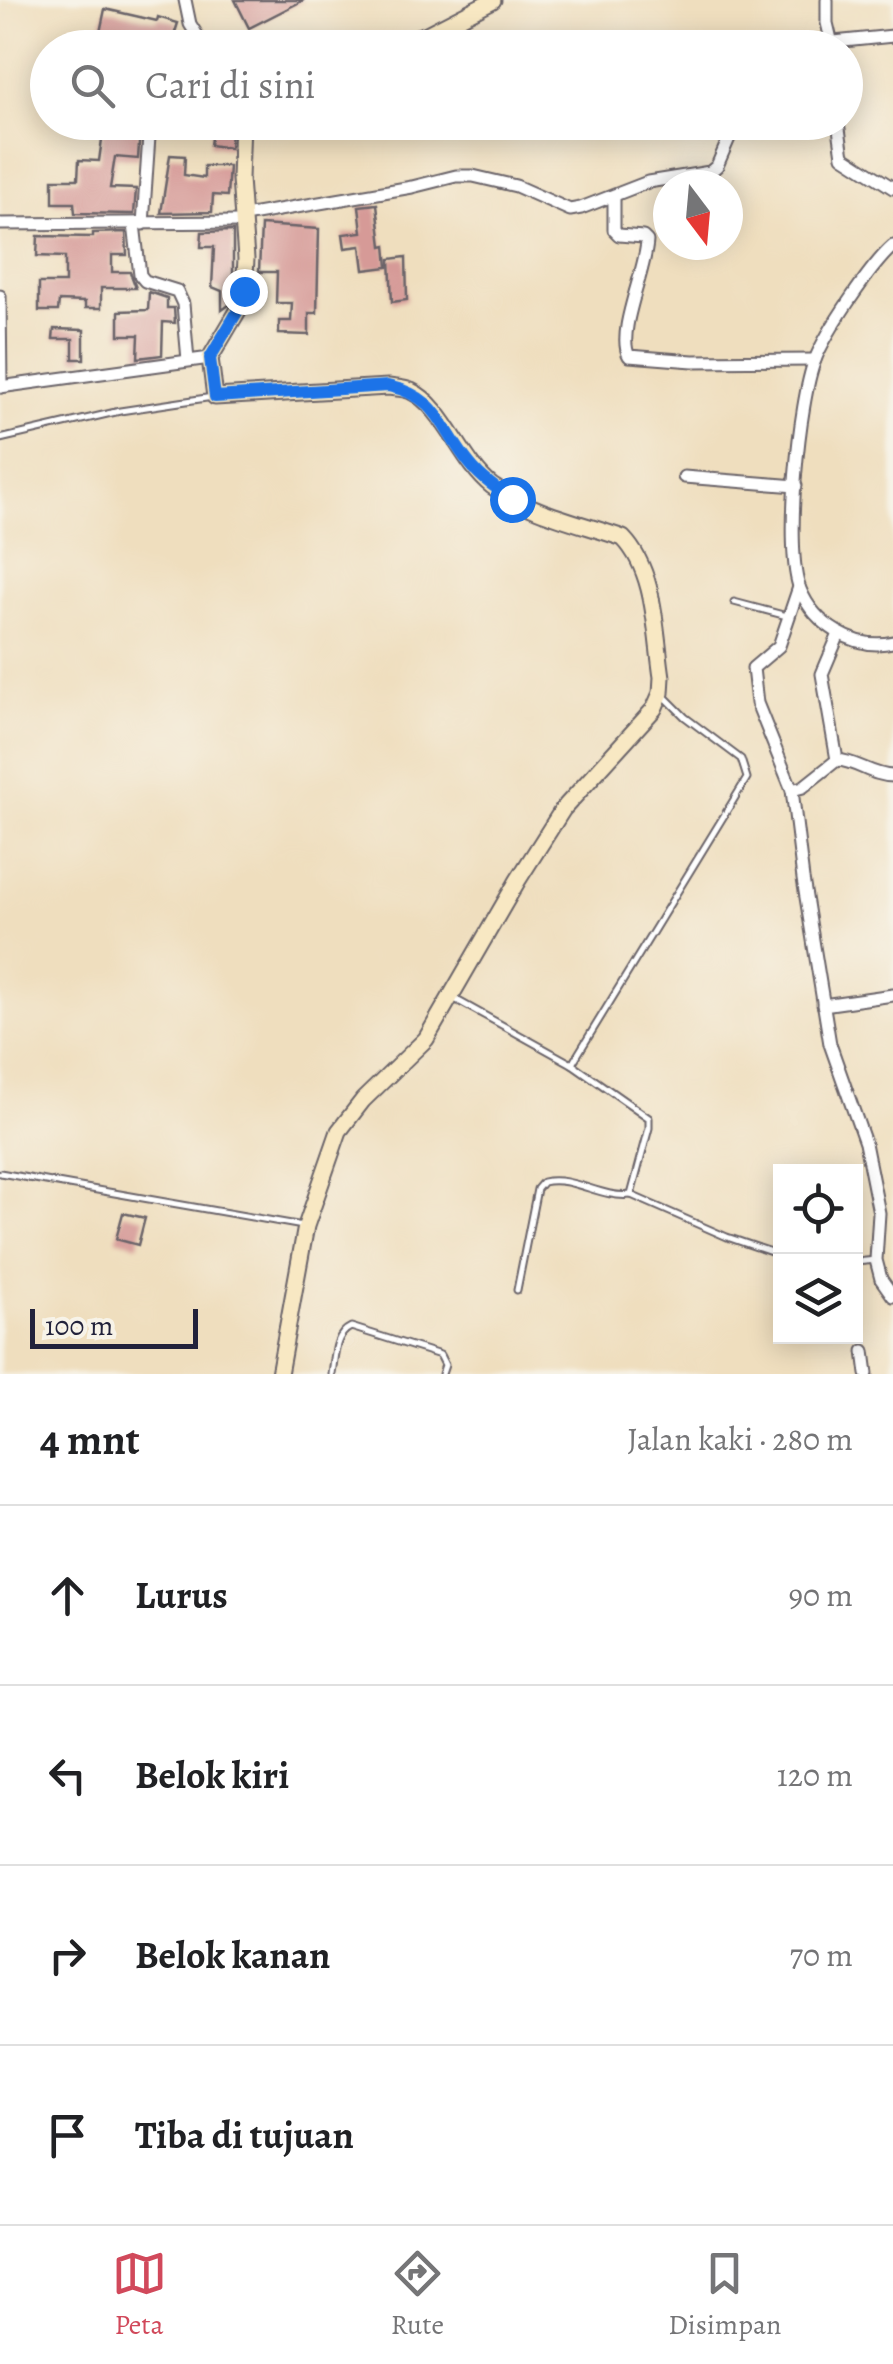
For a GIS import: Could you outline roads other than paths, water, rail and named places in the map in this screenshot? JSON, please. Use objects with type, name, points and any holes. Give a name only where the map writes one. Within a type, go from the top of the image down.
[{"type":"street","points":[[185,0],[194,30]]},
{"type":"street","points":[[435,30],[492,0]]},
{"type":"street","points":[[827,0],[829,30]]},
{"type":"street","points":[[863,40],[893,36]]},
{"type":"street","points":[[148,140],[138,224],[140,274],[145,281],[177,291],[183,304],[188,360]]},
{"type":"street","points":[[241,140],[244,291],[239,309],[210,358],[215,397],[388,386],[411,391],[430,406],[470,464],[489,484],[512,499],[623,538],[635,550],[645,571],[667,699],[563,809],[426,1039],[364,1100],[339,1131],[306,1226],[278,1374]]},
{"type":"street","points":[[0,224],[244,219],[456,176],[516,186],[570,210],[648,182],[710,172],[717,166],[728,140]]},
{"type":"street","points":[[840,140],[842,156],[893,188]]},
{"type":"street","points":[[614,197],[614,230],[619,235],[647,240],[646,260],[624,340],[629,356],[693,362],[815,360]]},
{"type":"street","points":[[893,246],[876,261],[815,360],[798,442],[792,541],[799,587],[814,612],[839,634],[893,642]]},
{"type":"street","points":[[0,296],[1,387],[210,358]]},
{"type":"street","points":[[684,477],[796,486]]},
{"type":"street","points":[[799,587],[778,646],[753,668],[756,703],[792,790],[823,1005],[837,1069],[865,1143],[879,1213],[876,1260],[881,1279],[893,1296]]},
{"type":"street","points":[[837,760],[822,674],[839,634]]},
{"type":"street","points":[[792,790],[802,787],[837,760],[880,776],[893,776]]},
{"type":"street","points":[[823,1005],[893,996]]},
{"type":"street","points":[[864,1351],[867,1374]]},
{"type":"lane","points":[[0,439],[120,411],[215,397]]},
{"type":"lane","points":[[734,602],[790,616]]},
{"type":"lane","points":[[572,1064],[747,778],[741,759],[667,699]]},
{"type":"lane","points":[[450,996],[572,1064],[649,1118],[650,1128],[630,1196]]},
{"type":"lane","points":[[0,1174],[306,1226]]},
{"type":"lane","points":[[517,1290],[538,1190],[543,1182],[554,1180],[616,1197],[630,1196],[777,1254]]},
{"type":"lane","points":[[863,1261],[876,1260]]},
{"type":"lane","points":[[332,1374],[338,1339],[351,1327],[440,1355],[445,1365],[442,1374]]}]
